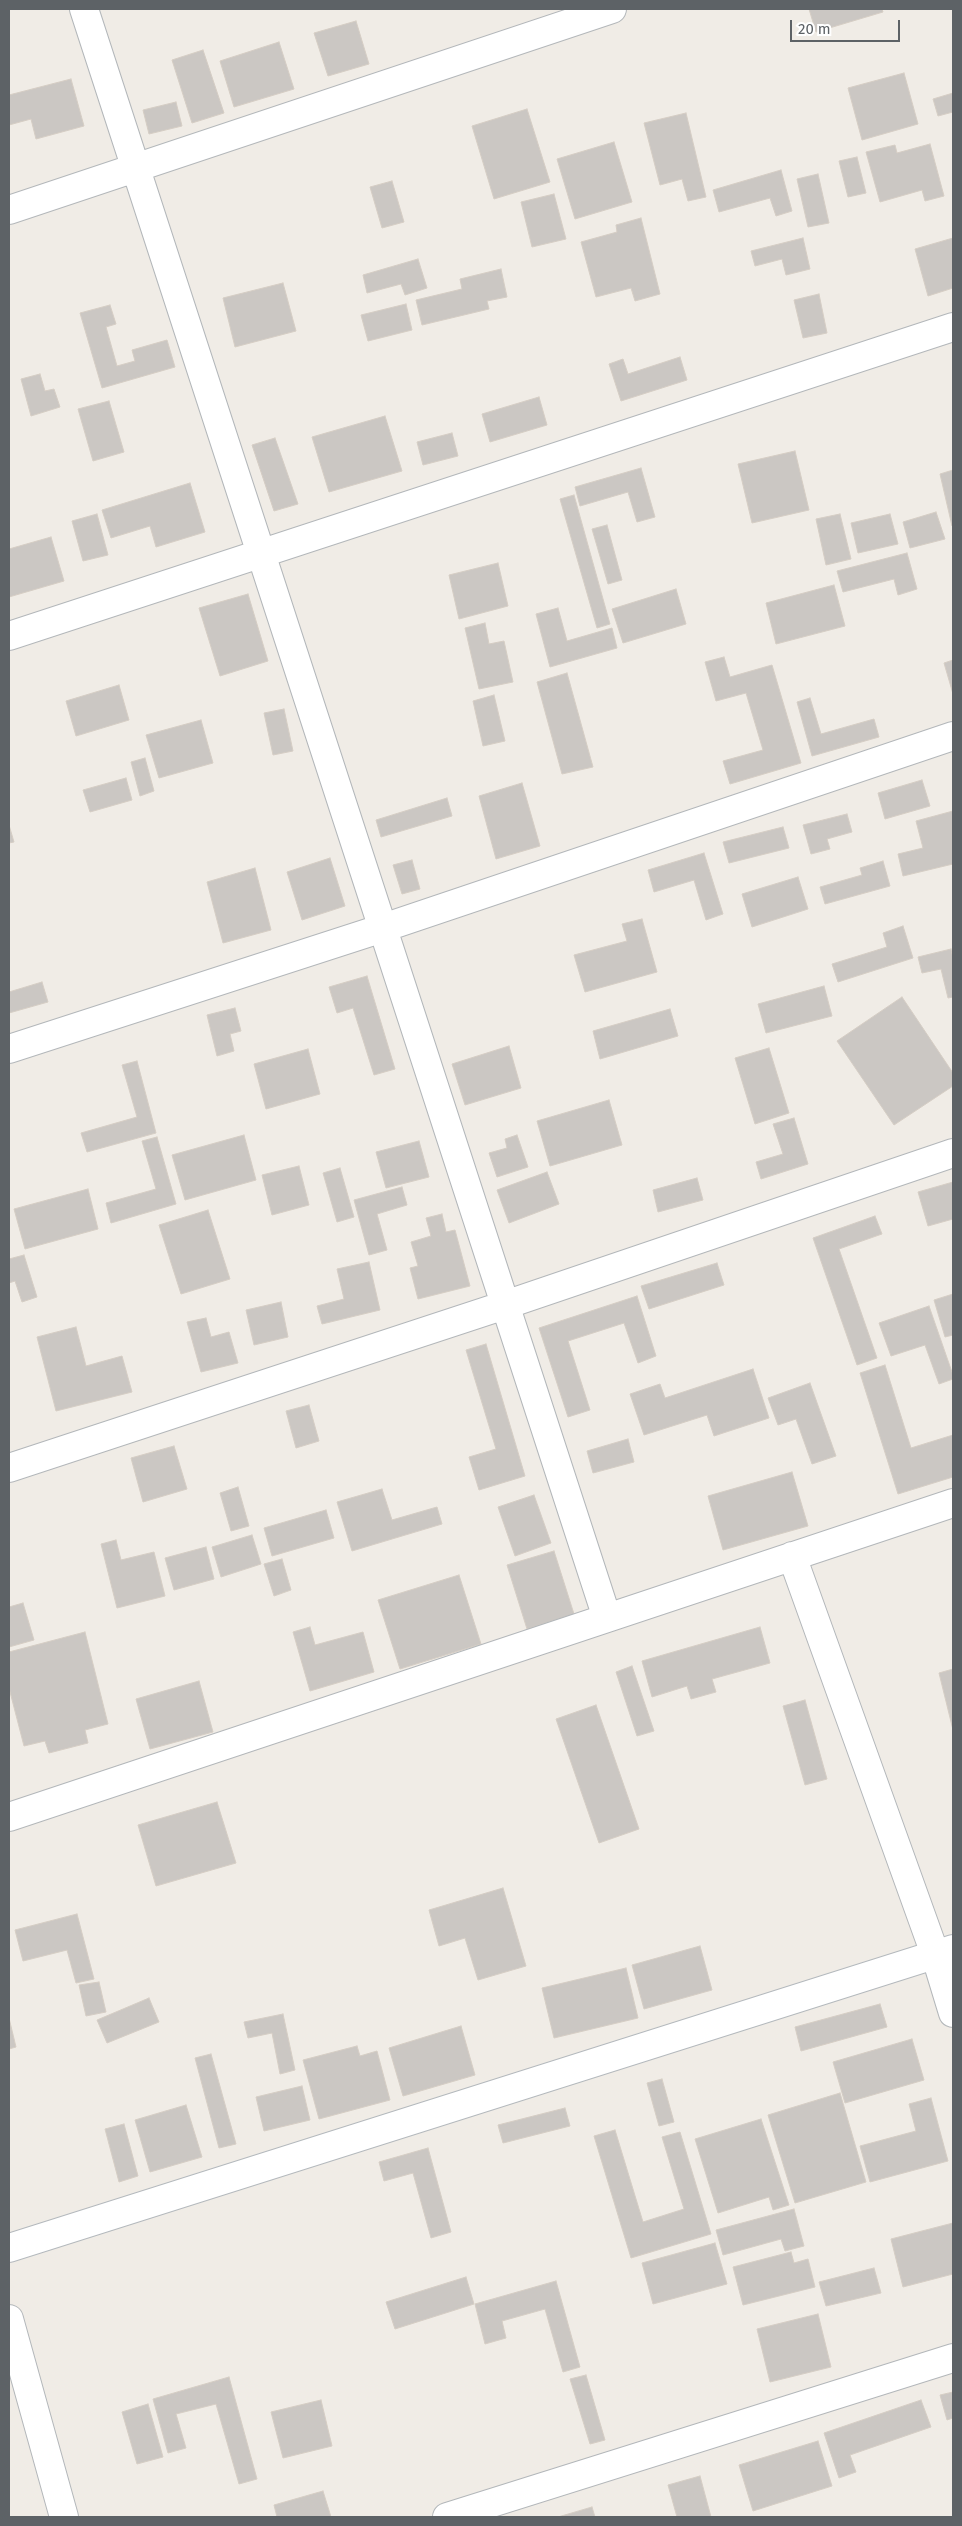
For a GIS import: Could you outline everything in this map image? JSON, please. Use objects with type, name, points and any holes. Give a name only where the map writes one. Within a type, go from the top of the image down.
[{"type":"street","points":[[84,9],[607,1618]]},
{"type":"street","points":[[9,210],[612,9]]},
{"type":"street","points":[[9,636],[953,327]]},
{"type":"street","points":[[9,1049],[383,928],[953,736]]},
{"type":"street","points":[[9,1468],[505,1305],[953,1153]]},
{"type":"street","points":[[9,1817],[953,1502]]},
{"type":"street","points":[[792,1556],[944,1952],[953,2013]]},
{"type":"street","points":[[9,2248],[944,1952]]},
{"type":"street","points":[[9,2319],[64,2517]]},
{"type":"street","points":[[447,2517],[953,2358]]},
{"type":"building","points":[[809,9],[882,9],[883,12],[816,32]]},
{"type":"building","points":[[356,21],[369,64],[328,76],[314,33]]},
{"type":"building","points":[[279,42],[294,89],[234,107],[220,61]]},
{"type":"building","points":[[203,50],[224,113],[192,123],[172,60]]},
{"type":"building","points":[[904,73],[918,124],[862,140],[848,88]]},
{"type":"building","points":[[71,79],[84,126],[36,139],[31,119],[9,125],[9,95]]},
{"type":"building","points":[[953,93],[953,112],[938,116],[933,99]]},
{"type":"building","points":[[176,102],[182,126],[149,134],[143,110]]},
{"type":"building","points":[[527,109],[550,182],[494,199],[472,126]]},
{"type":"building","points":[[686,113],[706,197],[688,201],[682,179],[660,185],[644,123]]},
{"type":"building","points":[[614,142],[632,202],[575,219],[557,159]]},
{"type":"building","points":[[930,144],[944,196],[925,201],[922,190],[880,202],[866,152],[895,145],[897,153]]},
{"type":"building","points":[[857,157],[866,193],[848,197],[839,161]]},
{"type":"building","points":[[781,170],[792,211],[776,216],[770,198],[719,212],[713,190]]},
{"type":"building","points":[[818,174],[829,223],[808,227],[797,179]]},
{"type":"building","points":[[392,181],[404,222],[382,228],[370,187]]},
{"type":"building","points":[[554,194],[566,239],[532,247],[521,202]]},
{"type":"building","points":[[641,218],[660,294],[635,301],[631,288],[596,297],[581,242],[617,232],[616,225]]},
{"type":"building","points":[[803,238],[810,269],[786,275],[782,259],[755,266],[751,251]]},
{"type":"building","points":[[953,238],[953,288],[928,296],[915,249]]},
{"type":"building","points":[[418,259],[427,288],[405,295],[401,284],[367,293],[363,275]]},
{"type":"building","points":[[501,269],[507,297],[487,301],[489,309],[422,325],[416,300],[462,289],[460,279]]},
{"type":"building","points":[[283,283],[296,331],[235,347],[223,298]]},
{"type":"building","points":[[819,294],[827,333],[803,338],[794,300]]},
{"type":"building","points":[[406,304],[412,330],[368,341],[361,315]]},
{"type":"building","points":[[110,305],[116,324],[106,327],[117,366],[135,361],[132,350],[167,340],[175,367],[102,388],[80,313]]},
{"type":"building","points":[[680,357],[687,380],[621,401],[609,364],[623,359],[628,374]]},
{"type":"building","points":[[40,374],[45,391],[54,389],[60,407],[31,416],[21,379]]},
{"type":"building","points":[[539,397],[547,425],[490,442],[482,414]]},
{"type":"building","points":[[109,401],[124,452],[93,461],[78,409]]},
{"type":"building","points":[[385,416],[402,471],[329,492],[312,437]]},
{"type":"building","points":[[452,433],[458,456],[423,465],[417,442]]},
{"type":"building","points":[[275,438],[298,504],[274,511],[252,445]]},
{"type":"building","points":[[795,451],[809,510],[752,523],[738,464]]},
{"type":"building","points":[[641,468],[655,517],[637,522],[628,492],[580,506],[575,487]]},
{"type":"building","points":[[953,470],[953,525],[952,526],[940,474]]},
{"type":"building","points":[[190,483],[205,532],[156,547],[150,526],[111,538],[102,510]]},
{"type":"building","points":[[574,495],[610,624],[597,628],[560,499]]},
{"type":"building","points":[[936,512],[945,539],[910,548],[903,522]]},
{"type":"building","points":[[97,514],[108,555],[83,561],[72,521]]},
{"type":"building","points":[[840,514],[851,559],[826,565],[816,519]]},
{"type":"building","points":[[890,514],[898,544],[858,553],[851,523]]},
{"type":"building","points":[[607,525],[622,580],[608,584],[592,529]]},
{"type":"building","points":[[51,537],[64,581],[9,597],[9,549]]},
{"type":"building","points":[[907,553],[917,589],[898,595],[894,579],[843,592],[837,571]]},
{"type":"building","points":[[498,563],[508,606],[459,619],[449,575]]},
{"type":"building","points":[[834,585],[845,626],[776,644],[766,603]]},
{"type":"building","points":[[676,589],[686,624],[623,643],[612,609]]},
{"type":"building","points":[[248,594],[268,661],[220,676],[199,608]]},
{"type":"building","points":[[558,608],[567,641],[612,628],[617,648],[550,667],[536,614]]},
{"type":"building","points":[[485,623],[489,644],[504,641],[513,682],[479,689],[465,628]]},
{"type":"building","points":[[724,657],[730,677],[772,665],[801,763],[730,784],[723,761],[763,750],[746,693],[716,701],[705,662]]},
{"type":"building","points":[[953,660],[953,694],[944,663]]},
{"type":"building","points":[[567,673],[593,767],[562,774],[537,682]]},
{"type":"building","points":[[119,685],[129,720],[76,736],[66,701]]},
{"type":"building","points":[[494,695],[505,741],[483,746],[473,701]]},
{"type":"building","points":[[810,698],[821,734],[874,719],[879,737],[812,756],[797,702]]},
{"type":"building","points":[[284,709],[293,751],[273,755],[264,713]]},
{"type":"building","points":[[201,720],[213,763],[159,778],[146,735]]},
{"type":"building","points":[[145,758],[154,791],[140,796],[131,762]]},
{"type":"building","points":[[126,778],[132,800],[90,812],[83,790]]},
{"type":"building","points":[[922,780],[930,806],[885,819],[878,793]]},
{"type":"building","points":[[522,783],[540,846],[496,859],[479,796]]},
{"type":"building","points":[[447,798],[452,816],[381,837],[376,820]]},
{"type":"building","points":[[953,811],[953,864],[903,876],[898,854],[923,848],[916,821]]},
{"type":"building","points":[[847,814],[852,832],[827,839],[830,849],[811,854],[803,825]]},
{"type":"building","points":[[9,825],[14,842],[9,843]]},
{"type":"building","points":[[783,827],[789,848],[729,863],[723,842]]},
{"type":"building","points":[[704,853],[723,914],[706,920],[694,880],[654,892],[648,870]]},
{"type":"building","points":[[330,858],[345,906],[302,920],[287,872]]},
{"type":"building","points":[[412,860],[420,889],[402,894],[393,865]]},
{"type":"building","points":[[883,861],[890,886],[825,904],[820,887],[862,875],[860,868]]},
{"type":"building","points":[[255,868],[271,930],[223,943],[207,882]]},
{"type":"building","points":[[798,877],[808,909],[752,927],[742,894]]},
{"type":"building","points":[[642,919],[657,972],[585,992],[574,955],[627,941],[622,924]]},
{"type":"building","points":[[903,926],[913,958],[838,982],[832,964],[887,947],[883,933]]},
{"type":"building","points":[[951,949],[953,959],[953,997],[948,998],[941,969],[922,973],[918,957]]},
{"type":"building","points":[[367,976],[395,1069],[374,1075],[353,1008],[337,1013],[329,987]]},
{"type":"building","points":[[42,982],[48,1002],[9,1013],[9,992]]},
{"type":"building","points":[[824,986],[832,1016],[766,1033],[758,1004]]},
{"type":"building","points":[[902,997],[953,1073],[953,1086],[894,1125],[837,1041]]},
{"type":"building","points":[[235,1008],[241,1031],[230,1034],[234,1051],[217,1056],[207,1015]]},
{"type":"building","points":[[670,1009],[678,1036],[600,1059],[593,1031]]},
{"type":"building","points":[[509,1046],[521,1088],[465,1105],[452,1064]]},
{"type":"building","points":[[769,1048],[789,1113],[755,1124],[735,1058]]},
{"type":"building","points":[[308,1049],[320,1094],[266,1109],[254,1064]]},
{"type":"building","points":[[137,1061],[156,1133],[87,1152],[81,1133],[137,1117],[122,1065]]},
{"type":"building","points":[[609,1100],[622,1145],[550,1166],[537,1121]]},
{"type":"building","points":[[794,1118],[808,1164],[761,1179],[756,1162],[783,1154],[773,1124]]},
{"type":"building","points":[[244,1135],[256,1180],[185,1200],[172,1155]]},
{"type":"building","points":[[517,1135],[528,1167],[497,1177],[489,1153],[507,1148],[505,1139]]},
{"type":"building","points":[[157,1137],[176,1204],[111,1223],[106,1203],[156,1189],[142,1141]]},
{"type":"building","points":[[419,1141],[429,1177],[386,1188],[376,1152]]},
{"type":"building","points":[[299,1166],[309,1205],[272,1215],[262,1175]]},
{"type":"building","points":[[340,1168],[354,1217],[337,1222],[323,1173]]},
{"type":"building","points":[[547,1172],[559,1204],[509,1223],[497,1190]]},
{"type":"building","points":[[697,1178],[703,1200],[658,1212],[653,1190]]},
{"type":"building","points":[[953,1182],[953,1219],[928,1226],[918,1192]]},
{"type":"building","points":[[402,1187],[407,1205],[377,1214],[387,1250],[369,1255],[354,1200]]},
{"type":"building","points":[[88,1189],[98,1229],[25,1249],[14,1209]]},
{"type":"building","points":[[208,1210],[230,1279],[181,1294],[159,1225]]},
{"type":"building","points":[[442,1214],[446,1232],[455,1230],[470,1286],[418,1299],[410,1268],[418,1266],[411,1242],[431,1236],[426,1218]]},
{"type":"building","points":[[875,1216],[882,1234],[839,1249],[877,1358],[857,1365],[813,1238]]},
{"type":"building","points":[[24,1255],[37,1297],[22,1302],[15,1281],[9,1283],[9,1259]]},
{"type":"building","points":[[369,1262],[380,1310],[322,1324],[317,1306],[344,1299],[337,1269]]},
{"type":"building","points":[[717,1263],[724,1285],[649,1309],[641,1286]]},
{"type":"building","points":[[953,1294],[953,1335],[945,1337],[934,1300]]},
{"type":"building","points":[[637,1296],[656,1356],[638,1363],[624,1323],[568,1341],[590,1410],[568,1417],[539,1328]]},
{"type":"building","points":[[281,1302],[288,1337],[254,1345],[246,1310]]},
{"type":"building","points":[[929,1306],[953,1375],[953,1379],[939,1384],[925,1345],[891,1356],[879,1323]]},
{"type":"building","points":[[206,1318],[211,1337],[229,1332],[238,1363],[201,1372],[187,1322]]},
{"type":"building","points":[[76,1327],[86,1366],[122,1356],[132,1392],[56,1411],[37,1337]]},
{"type":"building","points":[[486,1344],[525,1476],[479,1490],[469,1457],[496,1449],[466,1350]]},
{"type":"building","points":[[885,1365],[911,1448],[953,1435],[953,1477],[898,1494],[860,1373]]},
{"type":"building","points":[[753,1369],[769,1418],[714,1436],[707,1415],[644,1435],[630,1394],[660,1384],[665,1398]]},
{"type":"building","points":[[810,1383],[836,1456],[812,1464],[796,1419],[778,1425],[768,1398]]},
{"type":"building","points":[[309,1405],[319,1441],[296,1448],[286,1411]]},
{"type":"building","points":[[628,1439],[634,1462],[593,1473],[587,1451]]},
{"type":"building","points":[[174,1446],[187,1489],[143,1502],[131,1458]]},
{"type":"building","points":[[792,1472],[808,1526],[723,1550],[708,1496]]},
{"type":"building","points":[[238,1487],[249,1526],[231,1531],[220,1493]]},
{"type":"building","points":[[382,1489],[392,1520],[437,1507],[442,1524],[352,1551],[337,1502]]},
{"type":"building","points":[[534,1495],[551,1543],[515,1556],[498,1507]]},
{"type":"building","points":[[326,1510],[334,1538],[272,1556],[264,1528]]},
{"type":"building","points":[[252,1535],[261,1564],[221,1577],[212,1547]]},
{"type":"building","points":[[116,1540],[121,1560],[154,1552],[165,1596],[117,1608],[101,1544]]},
{"type":"building","points":[[206,1547],[214,1579],[174,1590],[165,1558]]},
{"type":"building","points":[[554,1551],[574,1614],[527,1629],[507,1565]]},
{"type":"building","points":[[282,1559],[291,1590],[274,1596],[264,1564]]},
{"type":"building","points":[[459,1575],[481,1644],[400,1669],[378,1600]]},
{"type":"building","points":[[23,1603],[34,1640],[9,1647],[9,1607]]},
{"type":"building","points":[[310,1627],[315,1645],[363,1632],[374,1672],[310,1691],[293,1632]]},
{"type":"building","points":[[760,1627],[770,1663],[712,1679],[716,1692],[691,1699],[687,1686],[652,1697],[642,1661]]},
{"type":"building","points":[[85,1632],[108,1724],[85,1730],[88,1743],[49,1753],[45,1741],[24,1746],[9,1688],[9,1652]]},
{"type":"building","points":[[632,1666],[654,1731],[637,1736],[616,1672]]},
{"type":"building","points":[[953,1669],[953,1730],[939,1673]]},
{"type":"building","points":[[199,1681],[213,1732],[150,1749],[136,1699]]},
{"type":"building","points":[[805,1700],[827,1779],[805,1785],[783,1706]]},
{"type":"building","points":[[596,1705],[639,1829],[599,1843],[556,1719]]},
{"type":"building","points":[[217,1802],[236,1863],[156,1886],[138,1825]]},
{"type":"building","points":[[503,1888],[526,1966],[478,1980],[465,1938],[439,1946],[429,1910]]},
{"type":"building","points":[[77,1914],[94,1979],[76,1983],[67,1950],[23,1961],[15,1930]]},
{"type":"building","points":[[700,1946],[712,1990],[644,2009],[632,1965]]},
{"type":"building","points":[[626,1968],[638,2018],[554,2038],[542,1988]]},
{"type":"building","points":[[99,1982],[106,2012],[86,2016],[79,1985]]},
{"type":"building","points":[[149,1998],[159,2022],[107,2043],[97,2020]]},
{"type":"building","points":[[880,2004],[887,2027],[801,2051],[795,2027]]},
{"type":"building","points":[[283,2014],[295,2070],[280,2074],[272,2033],[248,2038],[244,2022]]},
{"type":"building","points":[[9,2018],[16,2047],[9,2049]]},
{"type":"building","points":[[461,2026],[475,2075],[403,2096],[389,2048]]},
{"type":"building","points":[[912,2039],[924,2080],[845,2103],[833,2062]]},
{"type":"building","points":[[357,2046],[360,2056],[377,2051],[390,2100],[319,2119],[303,2060]]},
{"type":"building","points":[[211,2054],[236,2144],[219,2148],[195,2058]]},
{"type":"building","points":[[662,2079],[674,2122],[659,2126],[647,2083]]},
{"type":"building","points":[[302,2086],[310,2120],[264,2131],[256,2097]]},
{"type":"building","points":[[840,2093],[866,2182],[795,2203],[768,2115]]},
{"type":"building","points":[[931,2098],[948,2161],[870,2182],[860,2146],[916,2131],[909,2104]]},
{"type":"building","points":[[186,2105],[202,2157],[150,2172],[135,2120]]},
{"type":"building","points":[[565,2108],[570,2126],[503,2143],[498,2125]]},
{"type":"building","points":[[761,2119],[789,2205],[773,2210],[769,2197],[718,2213],[695,2139]]},
{"type":"building","points":[[124,2124],[138,2176],[119,2182],[105,2129]]},
{"type":"building","points":[[615,2130],[643,2222],[684,2209],[662,2137],[680,2132],[711,2234],[631,2258],[594,2136]]},
{"type":"building","points":[[428,2148],[451,2232],[431,2238],[413,2173],[384,2181],[379,2162]]},
{"type":"building","points":[[794,2209],[804,2246],[785,2251],[781,2239],[723,2255],[716,2230]]},
{"type":"building","points":[[953,2223],[953,2274],[903,2287],[891,2239]]},
{"type":"building","points":[[715,2243],[727,2284],[653,2304],[642,2263]]},
{"type":"building","points":[[791,2252],[794,2263],[808,2259],[815,2287],[743,2305],[733,2267]]},
{"type":"building","points":[[874,2268],[881,2293],[826,2306],[819,2282]]},
{"type":"building","points":[[466,2277],[474,2304],[395,2329],[386,2302]]},
{"type":"building","points":[[556,2281],[580,2367],[563,2372],[545,2309],[502,2321],[506,2338],[485,2344],[475,2304]]},
{"type":"building","points":[[818,2314],[831,2367],[770,2382],[757,2329]]},
{"type":"building","points":[[586,2375],[605,2440],[590,2444],[570,2379]]},
{"type":"building","points":[[229,2377],[257,2479],[239,2484],[216,2404],[176,2414],[186,2448],[168,2453],[153,2399]]},
{"type":"building","points":[[953,2392],[953,2418],[947,2420],[940,2395]]},
{"type":"building","points":[[321,2400],[332,2446],[283,2458],[271,2412]]},
{"type":"building","points":[[921,2400],[931,2427],[850,2455],[856,2472],[839,2478],[824,2433]]},
{"type":"building","points":[[148,2404],[163,2457],[137,2464],[122,2412]]},
{"type":"building","points":[[818,2441],[832,2486],[753,2511],[739,2465]]},
{"type":"building","points":[[700,2476],[711,2517],[677,2517],[668,2485]]},
{"type":"building","points":[[323,2491],[331,2517],[277,2517],[274,2505]]},
{"type":"building","points":[[592,2507],[595,2517],[558,2517]]}]
